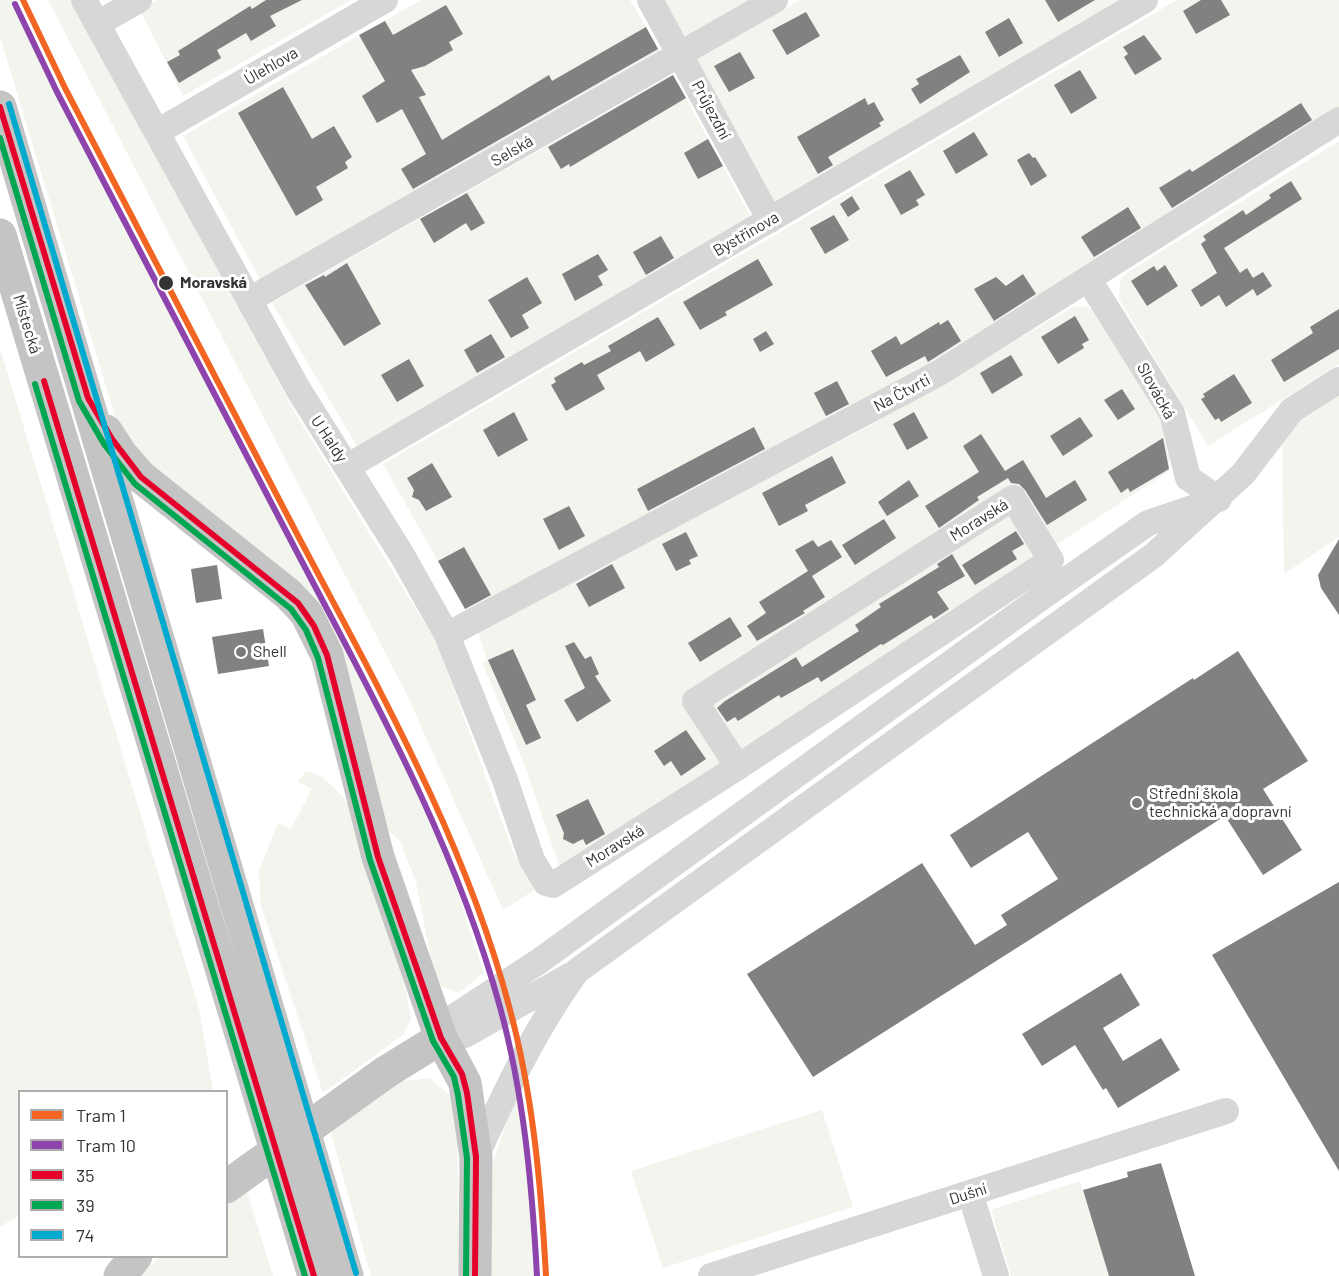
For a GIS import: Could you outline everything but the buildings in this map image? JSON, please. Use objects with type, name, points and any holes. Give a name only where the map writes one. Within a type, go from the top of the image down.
[{"type":"highway","points":[[0,107],[347,1276]]},
{"type":"highway","name":"Místecká","points":[[0,235],[314,1276]]},
{"type":"highway","points":[[88,398],[121,454],[141,477],[275,583],[306,613],[327,655],[378,857],[441,1038],[465,1083],[476,1157],[475,1276]]},
{"type":"highway","points":[[228,1186],[386,1072],[441,1038]]},
{"type":"highway","points":[[120,1276],[135,1258]]},
{"type":"street","name":"U Haldy","points":[[84,0],[298,389],[402,555],[447,635],[501,771],[532,860],[546,883],[553,885]]},
{"type":"street","points":[[96,24],[139,0]]},
{"type":"street","name":"Úlehlova","points":[[157,132],[385,0]]},
{"type":"street","name":"Průjezdní","points":[[650,0],[770,220]]},
{"type":"street","name":"Selská","points":[[249,300],[775,0]]},
{"type":"street","name":"Bystřinova","points":[[347,467],[1145,0]]},
{"type":"street","name":"Na Čtvrti","points":[[447,635],[939,373],[1339,120]]},
{"type":"street","name":"Slovácká","points":[[1089,280],[1172,413],[1188,478],[1219,499]]},
{"type":"street","points":[[441,1038],[465,1035],[577,971],[1146,560],[1219,499],[1243,474],[1292,410],[1339,380]]},
{"type":"street","name":"Moravská","points":[[553,885],[738,767],[1051,560],[1013,498],[695,701],[738,767]]},
{"type":"street","points":[[441,1038],[454,1017],[538,962],[1139,529],[1148,523],[1219,499]]},
{"type":"street","points":[[476,1157],[543,1020],[577,971]]},
{"type":"street","name":"Dušní","points":[[711,1276],[1226,1112]]},
{"type":"street","points":[[970,1193],[996,1276]]},
{"type":"shaded area","points":[[0,0],[13,0],[191,355],[375,701],[449,866],[484,973],[458,993],[436,984],[416,882],[400,841],[382,825],[342,658],[124,446],[0,37]]},
{"type":"shaded area","points":[[48,0],[70,0],[297,416],[437,643],[513,852],[536,889],[503,910],[407,695]]},
{"type":"shaded area","points":[[158,0],[351,0],[183,96],[140,10]]},
{"type":"shaded area","points":[[421,0],[630,0],[660,51],[260,280],[183,136]]},
{"type":"shaded area","points":[[664,0],[748,0],[685,37]]},
{"type":"shaded area","points":[[800,0],[1120,0],[775,201],[697,60]]},
{"type":"shaded area","points":[[1177,0],[1339,0],[1339,110],[924,367],[467,612],[383,464]]},
{"type":"shaded area","points":[[673,74],[750,216],[357,446],[272,303]]},
{"type":"shaded area","points":[[1339,141],[1339,364],[1208,446],[1119,299],[1120,280],[1128,272]]},
{"type":"shaded area","points":[[1075,306],[1087,307],[1094,311],[1161,420],[1169,440],[1169,471],[1053,547],[1017,490],[681,702],[725,765],[561,871],[524,763],[482,662],[487,660],[478,631],[864,429]]},
{"type":"shaded area","points":[[0,348],[199,1009],[213,1090],[18,1090],[18,1216],[0,1227]]},
{"type":"shaded area","points":[[1339,390],[1339,537],[1284,574],[1282,431]]},
{"type":"shaded area","points":[[998,515],[1013,515],[1036,558],[746,750],[738,748],[712,705]]},
{"type":"shaded area","points":[[305,772],[320,776],[327,781],[340,794],[354,814],[406,992],[411,1019],[403,1035],[323,1093],[261,906],[259,871],[278,823],[291,829],[312,789],[298,782]]},
{"type":"shaded area","points":[[429,1078],[453,1097],[457,1127],[460,1276],[371,1276],[330,1130],[398,1082]]},
{"type":"shaded area","points":[[517,1089],[534,1241],[534,1276],[489,1276],[493,1163]]},
{"type":"shaded area","points":[[822,1110],[853,1207],[663,1268],[631,1171]]},
{"type":"shaded area","points":[[1080,1181],[1109,1276],[1011,1276],[992,1213],[993,1209]]},
{"type":"shaded area","points":[[246,1189],[273,1276],[138,1276],[159,1258],[228,1258],[228,1203]]},
{"type":"tram line","name":"1","points":[[23,0],[65,88],[387,705],[416,763],[468,882],[509,1006],[524,1073],[535,1140],[546,1276]]},
{"type":"tram line","name":"10","points":[[15,4],[57,92],[378,707],[407,765],[459,884],[500,1007],[515,1073],[526,1140],[537,1276]]},
{"type":"transit line","name":"74","points":[[9,104],[356,1273]]},
{"type":"transit line","name":"35","points":[[0,107],[88,398],[112,439],[141,477],[298,603],[314,626],[327,655],[378,857],[441,1038],[462,1074],[467,1093],[476,1157],[475,1276]]},
{"type":"transit line","name":"39","points":[[0,138],[79,401],[104,444],[135,484],[291,609],[306,630],[318,658],[370,860],[433,1041],[454,1077],[467,1158],[466,1276]]},
{"type":"transit line","name":"35","points":[[44,381],[314,1276]]},
{"type":"transit line","name":"39","points":[[35,384],[305,1276]]},
{"type":"place","name":"Moravská","points":[[166,283]]},
{"type":"place","name":"Shell","points":[[241,652]]},
{"type":"place","name":"Střední škola technická a dopravní","points":[[1137,803]]}]
